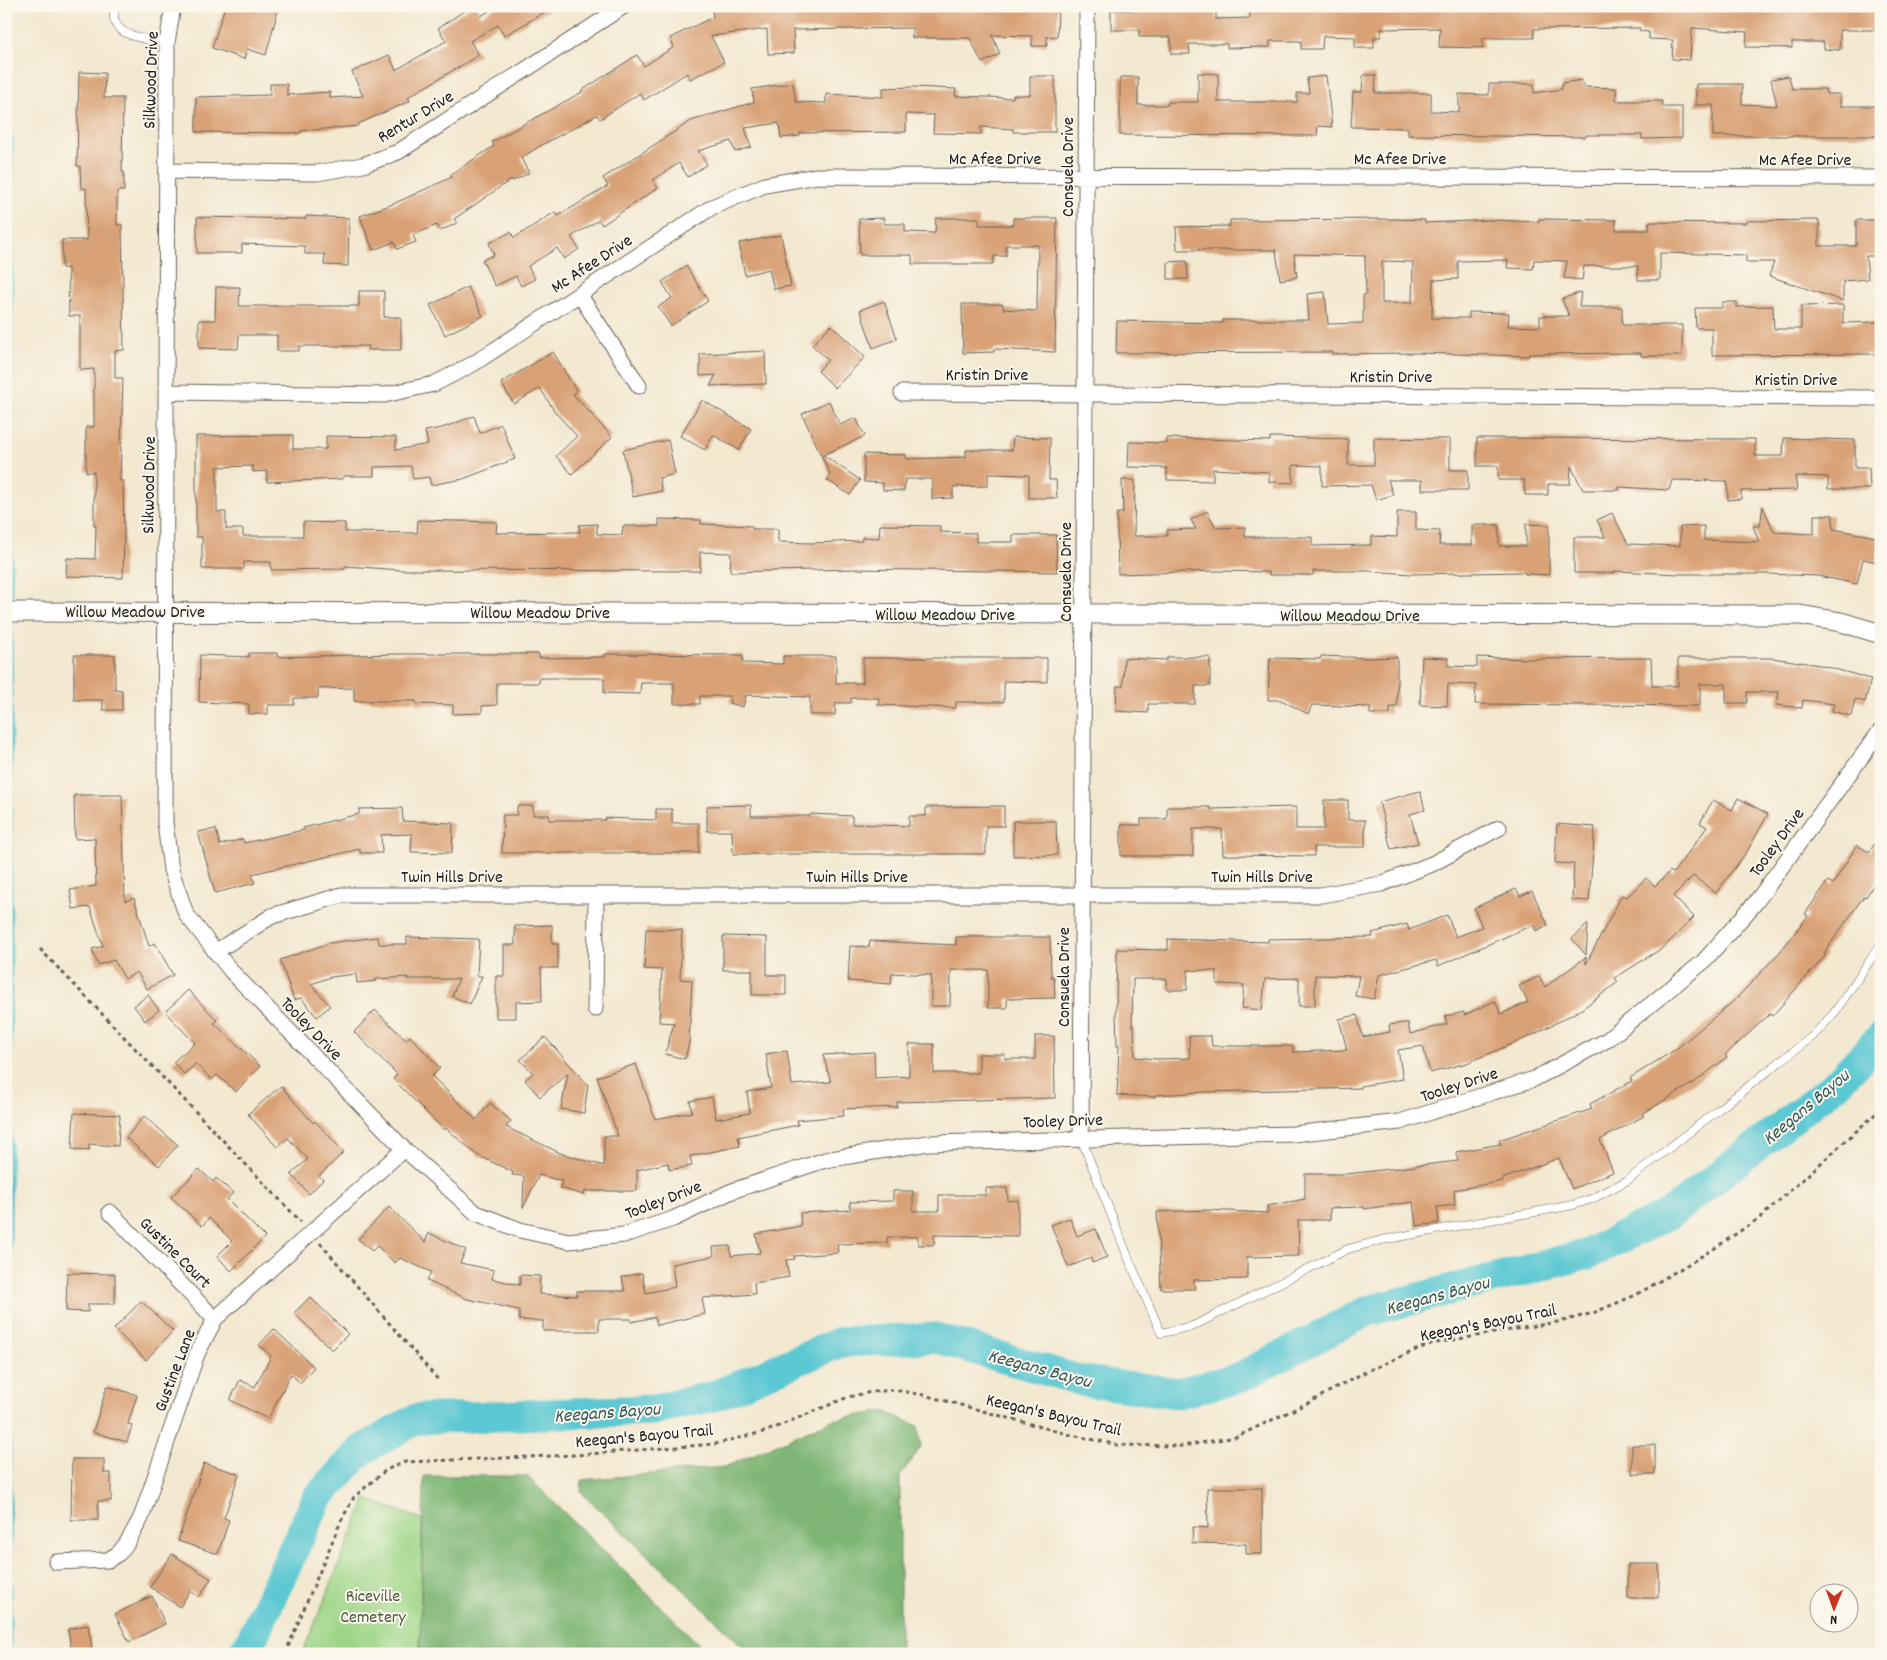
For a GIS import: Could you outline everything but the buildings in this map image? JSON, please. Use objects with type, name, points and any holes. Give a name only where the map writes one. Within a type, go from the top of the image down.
[{"type":"street","name":"Silkwood Drive","points":[[173,6],[167,43],[168,392],[165,823],[171,870],[186,914],[215,952]]},
{"type":"street","name":"Rentur Drive","points":[[167,172],[317,173],[363,165],[398,152],[624,6]]},
{"type":"street","name":"Consuela Drive","points":[[1081,1138],[1087,6]]},
{"type":"street","name":"Mc Afee Drive","points":[[168,392],[384,395],[434,384],[474,364],[712,207],[765,185],[817,176],[1881,178]]},
{"type":"street","points":[[579,294],[639,386]]},
{"type":"street","name":"Kristin Drive","points":[[902,393],[1881,398]]},
{"type":"street","name":"Willow Meadow Drive","points":[[6,612],[1800,615],[1841,622],[1881,634]]},
{"type":"street","name":"Tooley Drive","points":[[215,952],[231,971],[404,1148],[476,1214],[520,1230],[569,1241],[624,1235],[673,1220],[732,1191],[825,1160],[928,1143],[1293,1134],[1400,1122],[1534,1079],[1607,1040],[1703,962],[1756,902],[1881,730]]},
{"type":"street","name":"Twin Hills Drive","points":[[215,952],[272,916],[342,895],[1321,895],[1381,884],[1432,864],[1499,828]]},
{"type":"street","points":[[595,1009],[596,895]]},
{"type":"street","name":"Gustine Lane","points":[[56,1562],[108,1560],[119,1553],[141,1518],[198,1354],[215,1319],[404,1148]]},
{"type":"street","name":"Gustine Court","points":[[110,1212],[215,1319]]},
{"type":"lane","points":[[115,6],[113,16],[116,27],[124,33],[167,43]]},
{"type":"lane","points":[[1081,1138],[1160,1333],[1193,1326],[1348,1249],[1382,1240],[1573,1205],[1594,1198],[1628,1180],[1813,1036],[1835,1012],[1881,944]]},
{"type":"path","points":[[40,949],[311,1233],[439,1381]]},
{"type":"path","name":"Keegan's Bayou Trail","points":[[285,1654],[341,1521],[354,1497],[386,1470],[405,1462],[575,1455],[715,1444],[767,1431],[848,1397],[894,1390],[924,1395],[1067,1434],[1118,1445],[1182,1446],[1236,1437],[1312,1401],[1365,1372],[1430,1344],[1563,1321],[1593,1313],[1636,1295],[1712,1250],[1761,1217],[1881,1110]]},
{"type":"green space","points":[[884,1411],[918,1426],[921,1447],[900,1476],[900,1654],[751,1654],[581,1492],[582,1480],[725,1467],[832,1420]]},
{"type":"green space","points":[[424,1476],[527,1476],[709,1654],[420,1654]]},
{"type":"green space","name":"Riceville Cemetery","points":[[366,1499],[422,1519],[420,1654],[302,1654]]},
{"type":"waterway","points":[[6,125],[11,140],[9,1654]]},
{"type":"waterway","name":"Keegans Bayou","points":[[241,1654],[249,1645],[318,1497],[362,1450],[416,1419],[653,1410],[714,1396],[841,1342],[936,1338],[1082,1381],[1178,1393],[1239,1378],[1368,1311],[1588,1254],[1671,1213],[1836,1084],[1881,1037]]}]
